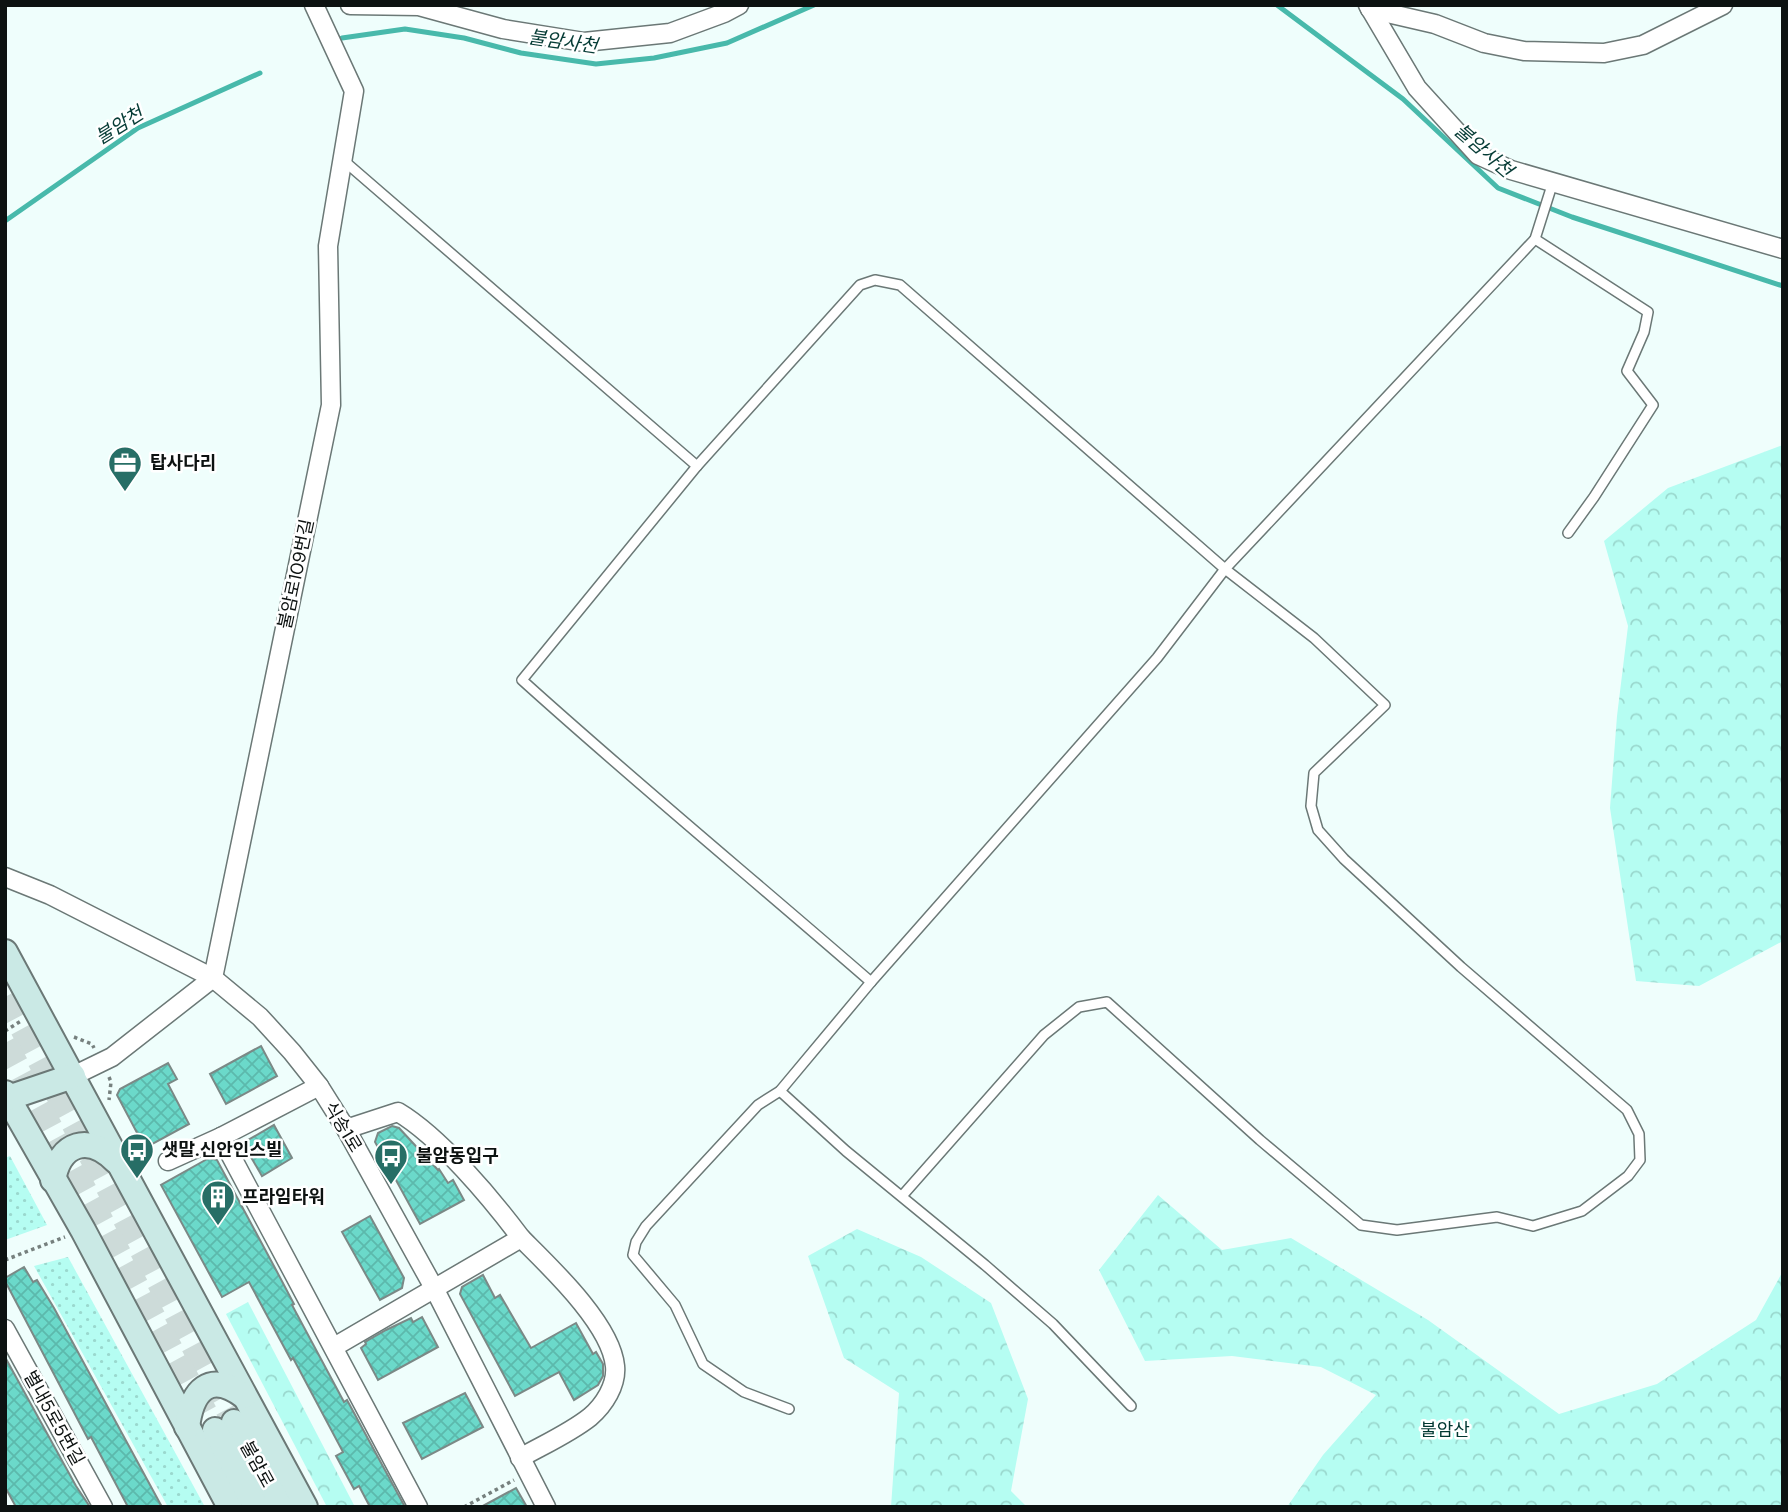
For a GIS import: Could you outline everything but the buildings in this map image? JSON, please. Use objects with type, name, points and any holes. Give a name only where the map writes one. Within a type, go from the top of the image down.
[{"type":"street","name":"불암로109번길","points":[[213,978],[331,405],[328,246],[354,91],[314,5]]},
{"type":"street","points":[[349,5],[419,6],[503,30],[584,42],[670,33],[739,5]]},
{"type":"street","points":[[1369,7],[1436,24],[1484,43],[1524,51],[1604,53],[1643,45],[1723,5]]},
{"type":"street","points":[[1369,7],[1417,88],[1478,155],[1551,187],[1783,249]]},
{"type":"street","name":"식송1로","points":[[5,877],[50,895],[213,978],[260,1017],[292,1052],[319,1086],[346,1129],[433,1288],[546,1507]]},
{"type":"street","points":[[5,952],[305,1507]]},
{"type":"street","points":[[213,978],[112,1057],[73,1076],[6,1097],[83,1230],[230,1507]]},
{"type":"street","points":[[168,1161],[319,1086]]},
{"type":"street","points":[[346,1129],[398,1112],[414,1122],[465,1172],[572,1291],[596,1322],[615,1364],[615,1380],[606,1399],[590,1417],[524,1465]]},
{"type":"street","points":[[221,1137],[418,1507]]},
{"type":"street","points":[[53,1180],[60,1157],[72,1147],[85,1144],[109,1153],[119,1163]]},
{"type":"street","points":[[334,1347],[522,1238]]},
{"type":"street","name":"별내5로5번길","points":[[5,1329],[103,1507]]},
{"type":"street","points":[[187,1427],[195,1396],[205,1387],[218,1384],[231,1387],[244,1396]]},
{"type":"street","name":"불암로","points":[[256,1507],[224,1426],[280,1507]]},
{"type":"lane","points":[[342,158],[696,466]]},
{"type":"lane","points":[[789,1409],[744,1392],[703,1364],[675,1305],[633,1255],[636,1242],[646,1226],[758,1105],[780,1091],[871,982],[1157,658],[1225,569],[1535,239],[1551,187]]},
{"type":"lane","points":[[1535,239],[1648,312],[1644,332],[1627,370],[1653,405],[1568,533]]},
{"type":"lane","points":[[871,982],[596,747],[522,680],[696,466],[860,285],[874,280],[900,285],[1225,569],[1314,638],[1385,705],[1314,773],[1311,806],[1318,830],[1344,859],[1461,967],[1627,1110],[1639,1134],[1640,1160],[1628,1176],[1582,1211],[1533,1226],[1497,1217],[1397,1230],[1361,1225],[1260,1140],[1107,1002],[1079,1007],[1044,1035],[902,1196]]},
{"type":"lane","points":[[780,1091],[846,1151],[1053,1324],[1131,1406]]},
{"type":"path","points":[[108,1105],[111,1082]]},
{"type":"path","points":[[5,1260],[83,1230]]},
{"type":"path","points":[[464,1507],[524,1465]]},
{"type":"green space","points":[[1783,445],[1783,941],[1699,986],[1636,981],[1610,808],[1628,626],[1604,541],[1668,488]]},
{"type":"green space","points":[[10,1156],[47,1225],[5,1240],[5,1158]]},
{"type":"green space","name":"불암산","points":[[1158,1195],[1222,1250],[1291,1238],[1428,1320],[1559,1414],[1657,1384],[1756,1320],[1783,1271],[1783,1507],[1287,1507],[1323,1455],[1376,1395],[1321,1367],[1232,1356],[1145,1361],[1099,1270]]},
{"type":"green space","points":[[857,1229],[921,1257],[991,1303],[1028,1399],[1011,1491],[1027,1507],[891,1507],[899,1393],[844,1358],[808,1256]]},
{"type":"green space","points":[[68,1257],[205,1507],[168,1507],[34,1266]]},
{"type":"green space","points":[[248,1302],[355,1507],[327,1507],[226,1314]]},
{"type":"waterway","name":"불암사천","points":[[342,38],[405,29],[464,38],[521,53],[596,64],[654,58],[727,43],[814,5]]},
{"type":"waterway","name":"불암사천","points":[[1277,5],[1403,99],[1498,188],[1572,217],[1783,286]]},
{"type":"waterway","name":"불암천","points":[[5,221],[138,128],[260,73]]},
{"type":"tunnel","points":[[5,997],[234,1422]]},
{"type":"tunnel","points":[[5,1043],[215,1430]]},
{"type":"place","name":"탑사다리","points":[[125,493]]},
{"type":"place","name":"샛말.신안인스빌","points":[[137,1180]]},
{"type":"place","name":"불암동입구","points":[[391,1186]]},
{"type":"place","name":"프라임타워","points":[[218,1227]]}]
